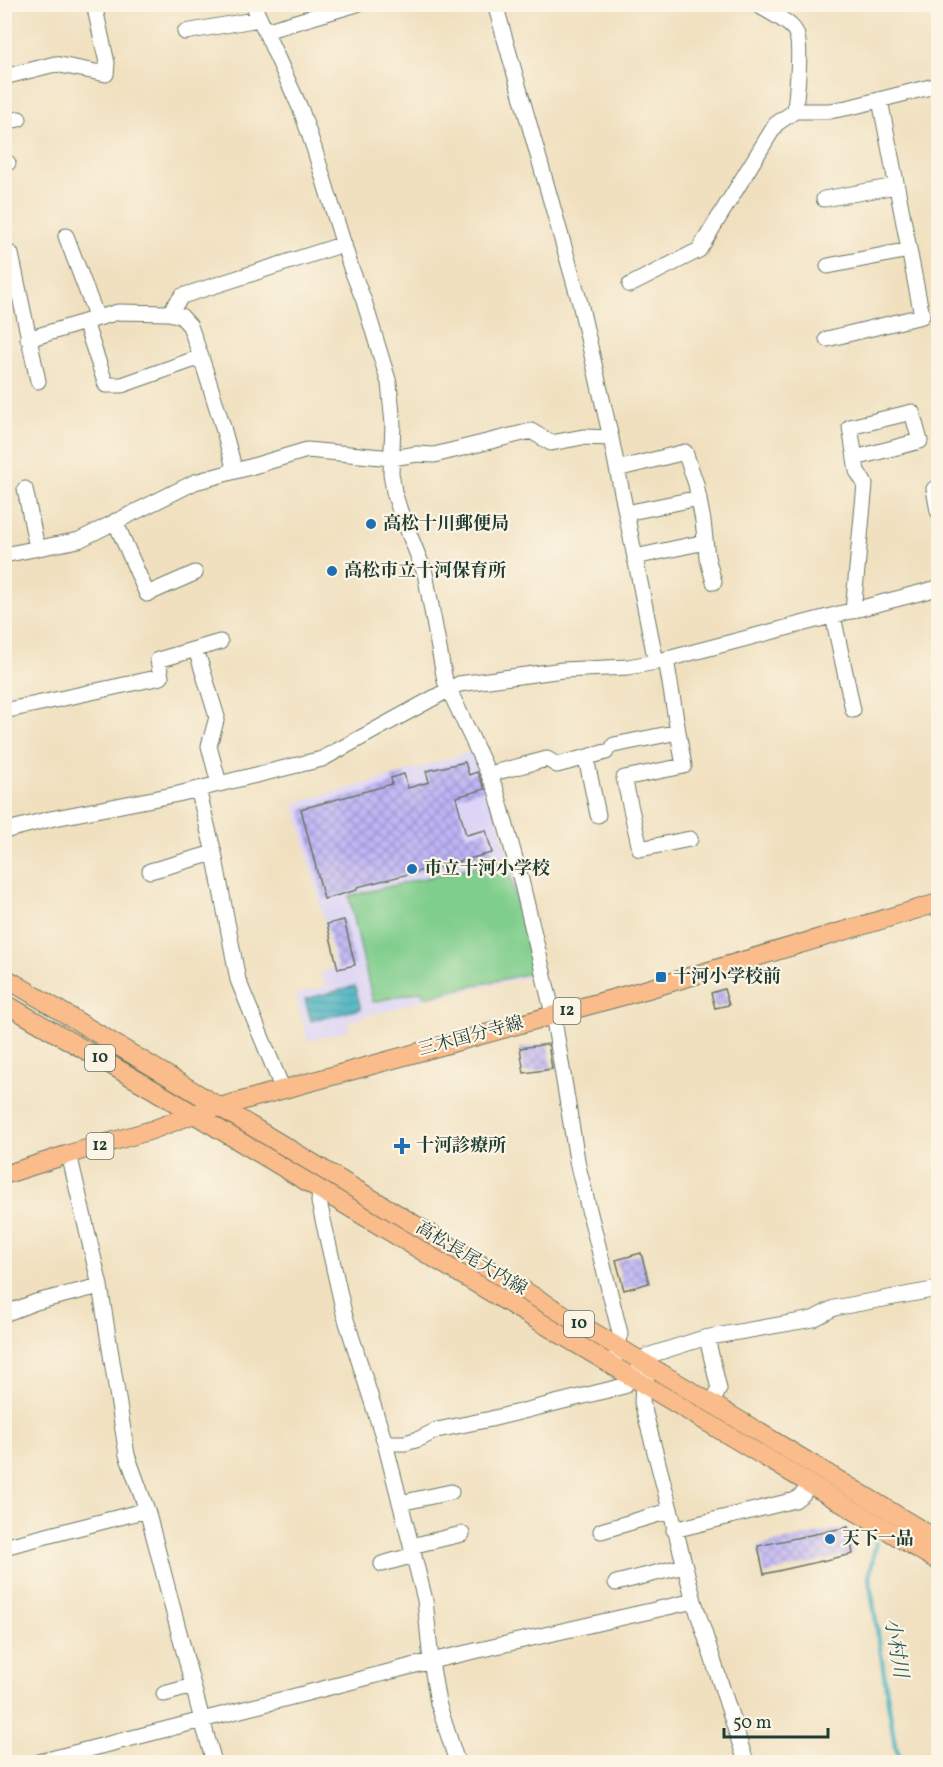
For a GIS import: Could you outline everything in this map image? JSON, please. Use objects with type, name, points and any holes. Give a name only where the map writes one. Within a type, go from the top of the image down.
[{"type":"main road","name":"三木国分寺線","points":[[4,1175],[152,1131],[194,1114],[648,989],[939,903]]},
{"type":"main road","name":"高松長尾大内線","points":[[4,977],[219,1107],[643,1373],[810,1483],[939,1561]]},
{"type":"main road","name":"高松長尾大内線","points":[[4,1003],[320,1190],[616,1356]]},
{"type":"main road","name":"高松長尾大内線","points":[[643,1373],[712,1403],[939,1540]]},
{"type":"street","points":[[4,77],[55,64],[106,74],[107,63],[94,4]]},
{"type":"street","points":[[185,32],[259,18],[357,4]]},
{"type":"street","points":[[495,4],[580,303],[635,557],[678,732],[684,766],[624,778],[640,849],[690,839]]},
{"type":"street","points":[[756,4],[796,31],[799,42],[795,111]]},
{"type":"street","points":[[259,18],[308,129],[389,383],[393,424],[391,473],[394,492],[399,511],[425,573],[445,681],[496,790],[521,880],[553,1014],[578,1166],[620,1333],[616,1356]]},
{"type":"street","points":[[630,285],[699,250],[776,124],[795,111],[830,111],[939,85]]},
{"type":"street","points":[[828,339],[922,316],[880,100]]},
{"type":"street","points":[[824,199],[896,186]]},
{"type":"street","points":[[66,236],[91,320],[106,385],[122,385],[201,357]]},
{"type":"street","points":[[169,313],[182,296],[344,244]]},
{"type":"street","points":[[828,266],[909,250]]},
{"type":"street","points":[[11,254],[38,381]]},
{"type":"street","points":[[28,339],[118,312],[169,313],[181,316],[190,326],[201,357],[235,471]]},
{"type":"street","points":[[853,611],[865,484],[857,471],[850,427],[912,412],[920,441],[855,458]]},
{"type":"street","points":[[4,555],[79,540],[195,482],[307,450],[392,458],[417,454],[434,455],[531,431],[551,443],[583,437],[611,438]]},
{"type":"street","points":[[617,469],[685,452],[696,484],[707,557],[714,582]]},
{"type":"street","points":[[25,489],[37,548]]},
{"type":"street","points":[[934,489],[939,511]]},
{"type":"street","points":[[626,513],[699,498]]},
{"type":"street","points":[[115,521],[147,594],[195,573]]},
{"type":"street","points":[[635,557],[705,542]]},
{"type":"street","points":[[4,831],[50,819],[198,789],[322,759],[459,684],[563,670],[628,667],[661,661],[939,588]]},
{"type":"street","points":[[833,616],[853,710]]},
{"type":"street","points":[[4,711],[161,677],[158,660],[220,642]]},
{"type":"street","points":[[196,650],[217,717],[209,746],[219,784]]},
{"type":"street","points":[[490,778],[497,771],[547,759],[557,765],[678,732]]},
{"type":"street","points":[[586,758],[598,814]]},
{"type":"street","points":[[198,789],[214,853],[238,980],[283,1090]]},
{"type":"street","points":[[150,871],[214,853]]},
{"type":"street","points":[[69,1154],[100,1286],[127,1455],[147,1510],[214,1762]]},
{"type":"street","points":[[320,1190],[319,1202],[344,1313],[385,1443],[425,1599],[438,1703],[457,1762]]},
{"type":"street","points":[[4,1314],[36,1302],[100,1286]]},
{"type":"street","points":[[746,1762],[694,1601],[642,1402],[643,1373],[647,1356],[707,1338],[813,1319],[834,1308],[939,1289]]},
{"type":"street","points":[[707,1338],[719,1389],[712,1403]]},
{"type":"street","points":[[385,1443],[405,1443],[437,1430],[604,1392],[624,1386],[643,1373]]},
{"type":"street","points":[[674,1530],[795,1500],[803,1494],[810,1483]]},
{"type":"street","points":[[400,1503],[451,1492]]},
{"type":"street","points":[[4,1547],[147,1510]]},
{"type":"street","points":[[601,1531],[669,1511]]},
{"type":"street","points":[[382,1564],[462,1534]]},
{"type":"street","points":[[616,1583],[684,1566]]},
{"type":"street","points":[[39,1762],[431,1661],[694,1601]]},
{"type":"street","points":[[164,1694],[193,1686]]},
{"type":"shaded area","name":"市立十河小学校","points":[[474,751],[490,789],[540,974],[428,999],[348,1021],[350,1030],[308,1041],[296,994],[325,987],[321,972],[336,968],[295,803]]},
{"type":"green space","points":[[506,859],[535,972],[424,997],[422,991],[373,1002],[349,896]]},
{"type":"water","points":[[355,986],[361,1009],[311,1021],[305,999]]},
{"type":"building","points":[[465,762],[469,775],[477,772],[485,789],[456,797],[466,835],[486,830],[492,853],[357,887],[357,890],[324,899],[301,809],[392,784],[391,778],[404,774],[408,788],[429,782],[426,771]]},
{"type":"building","points":[[344,920],[355,965],[338,969],[327,924]]},
{"type":"building","points":[[724,989],[729,1005],[715,1008],[711,993]]},
{"type":"building","points":[[548,1044],[552,1069],[524,1073],[520,1048]]},
{"type":"building","points":[[641,1253],[649,1283],[624,1290],[616,1260]]},
{"type":"building","points":[[848,1527],[853,1554],[764,1574],[758,1546]]},
{"type":"waterway","name":"小村川","points":[[876,1543],[869,1576],[895,1746],[899,1755],[907,1760],[927,1756],[933,1758],[935,1762]]},
{"type":"place","name":"高松十川郵便局","points":[[371,524]]},
{"type":"place","name":"高松市立十河保育所","points":[[332,571]]},
{"type":"place","name":"市立十河小学校","points":[[412,869]]},
{"type":"place","name":"十河小学校前","points":[[661,977]]},
{"type":"place","name":"十河診療所","points":[[402,1146]]},
{"type":"place","name":"天下一品","points":[[830,1539]]}]
